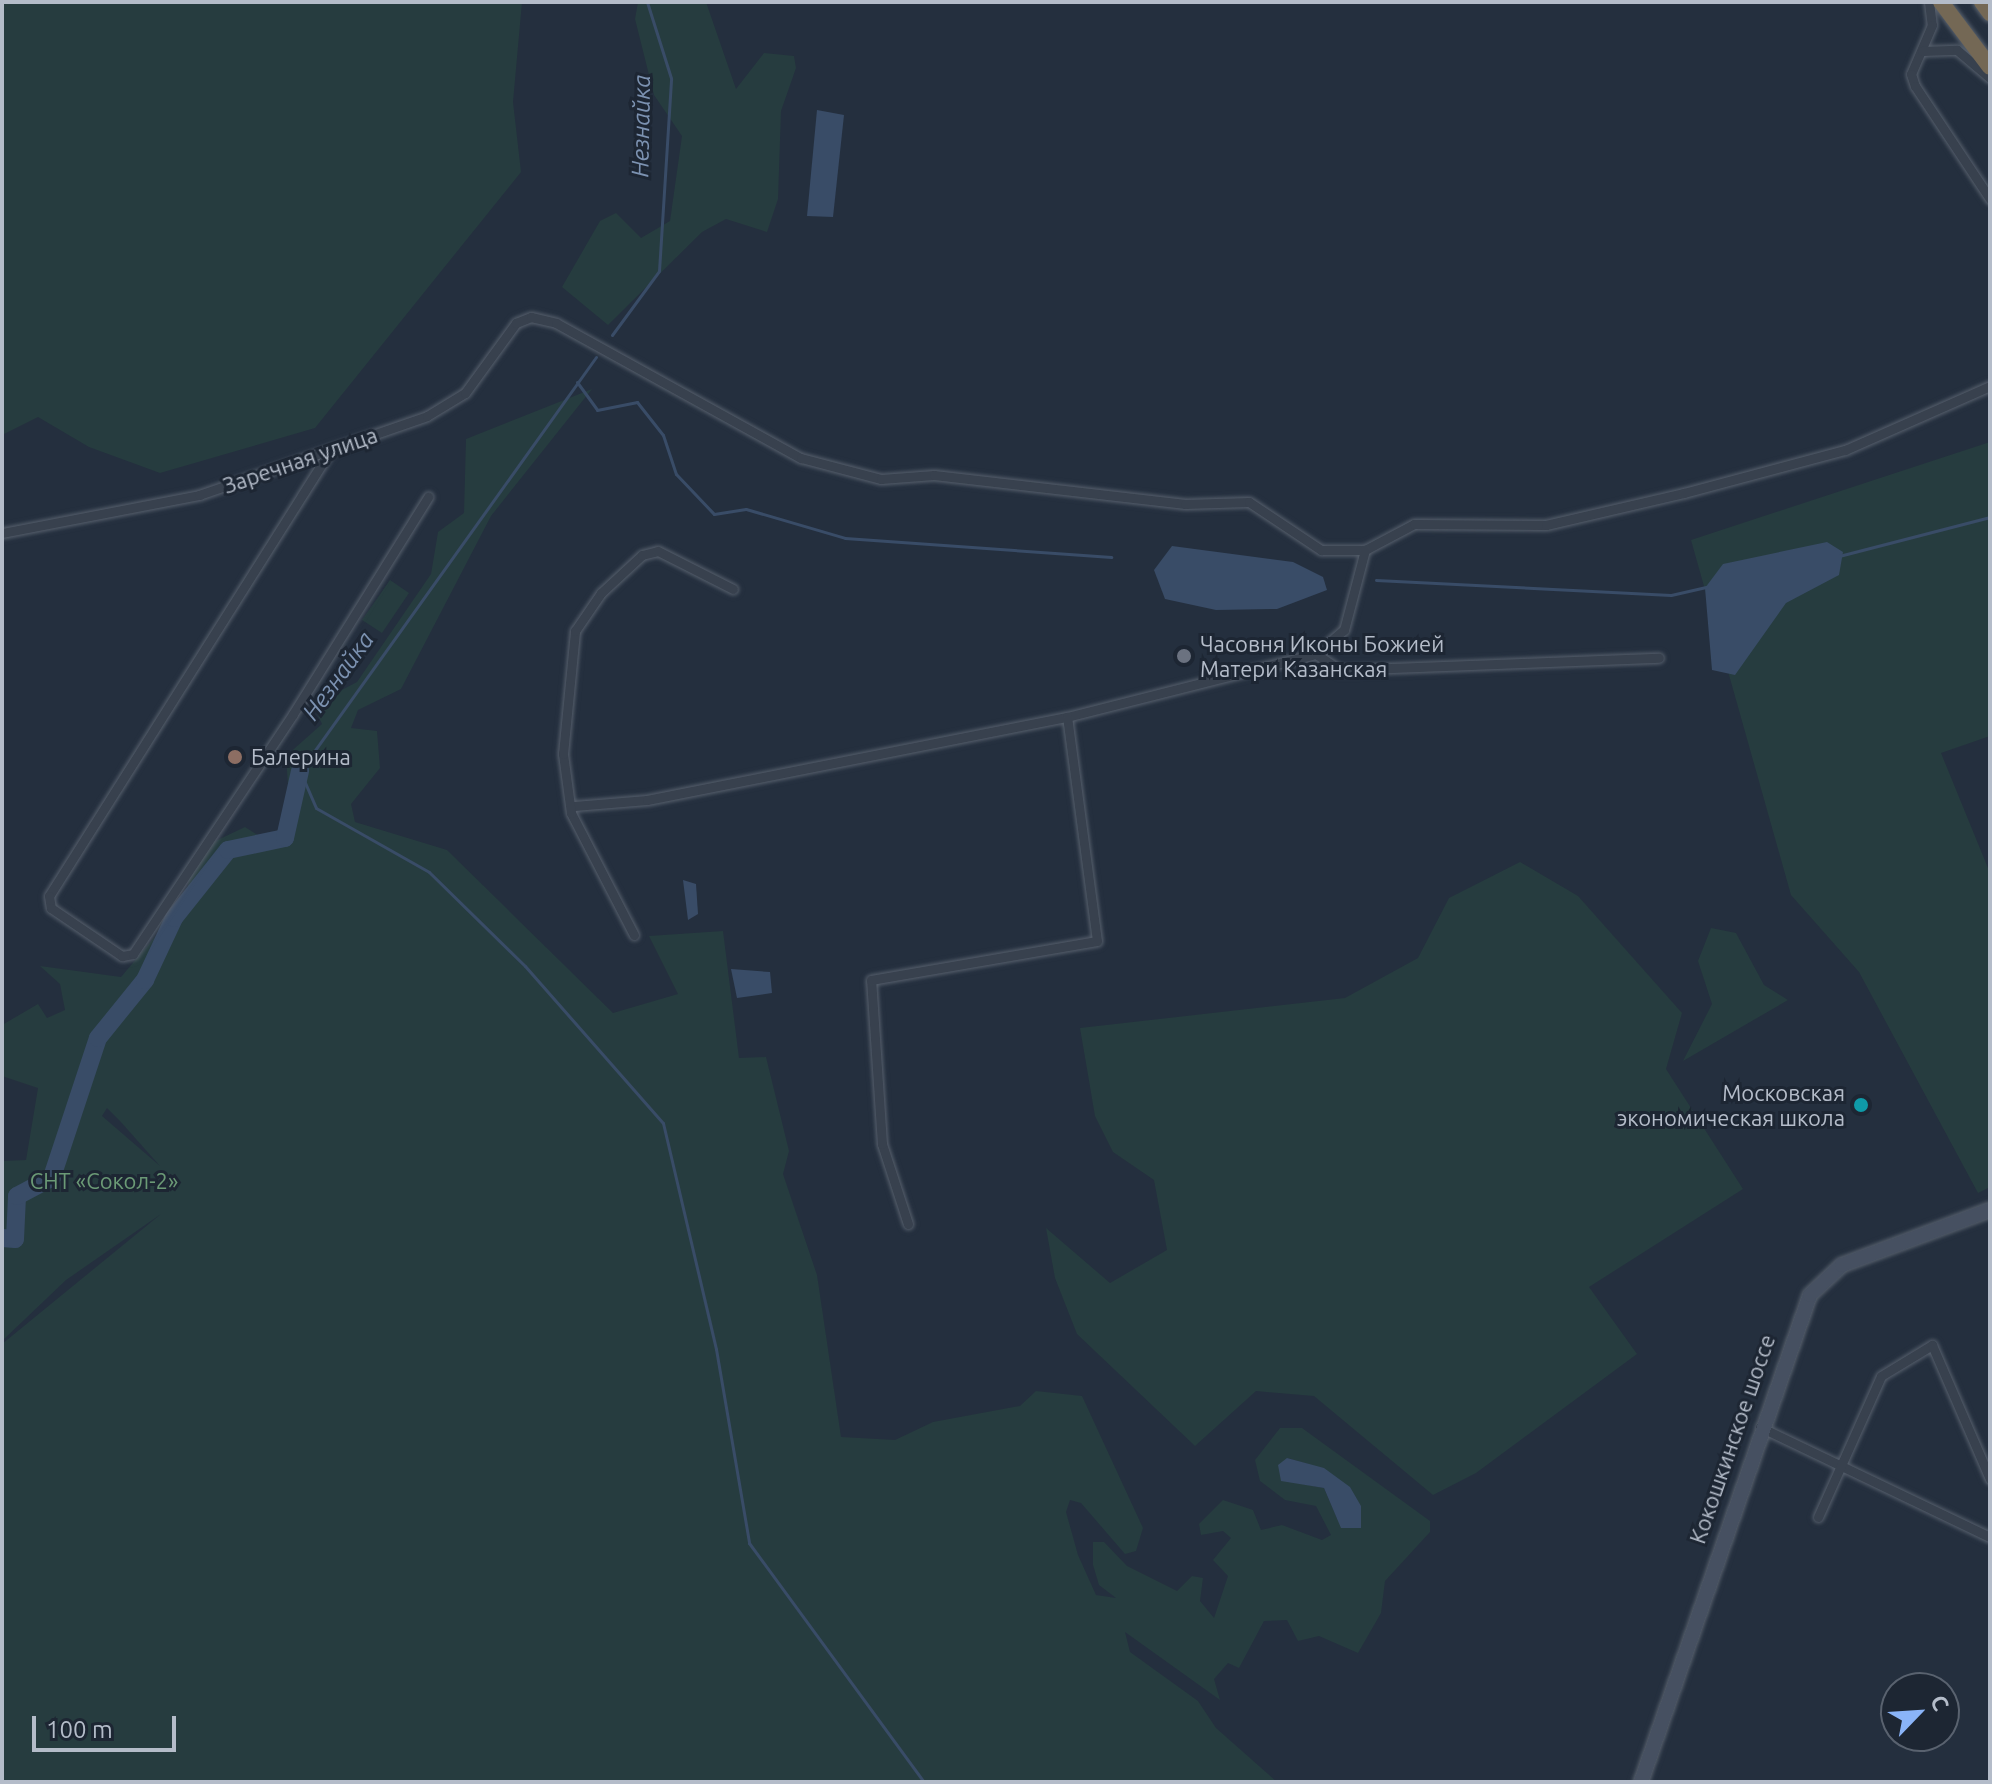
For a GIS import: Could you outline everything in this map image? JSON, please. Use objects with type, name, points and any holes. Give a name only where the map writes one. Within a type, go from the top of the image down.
[{"type":"highway","points":[[1941,2],[1990,67]]},
{"type":"highway","points":[[1982,2],[1990,13]]},
{"type":"main road","name":"Кокошкинское шоссе","points":[[1641,1782],[1796,1322],[1824,1278],[1987,1210]]},
{"type":"street","points":[[1929,2],[1932,25],[1911,74],[1915,86],[1990,199]]},
{"type":"street","points":[[1922,51],[1957,50],[1990,78]]},
{"type":"street","name":"Заречная улица","points":[[2,533],[199,495],[331,450],[457,401],[522,319],[556,323],[801,458],[881,479],[934,475],[1185,504],[1249,502],[1321,550],[1365,550]]},
{"type":"street","points":[[574,806],[647,800],[1067,717],[1316,654],[1344,630],[1365,550],[1414,524],[1546,525],[1825,457],[1990,386]]},
{"type":"street","points":[[331,450],[49,896],[51,908],[122,956],[133,954],[285,727],[428,497]]},
{"type":"street","points":[[634,935],[588,851],[563,754],[570,655],[575,631],[601,593],[642,555],[658,551],[733,589]]},
{"type":"street","points":[[1316,654],[1340,670],[1659,658]]},
{"type":"street","points":[[908,1224],[882,1144],[871,980],[1097,941],[1067,717]]},
{"type":"street","points":[[1818,1517],[1881,1376],[1932,1345],[1990,1479]]},
{"type":"street","points":[[1760,1427],[1839,1468],[1990,1537]]},
{"type":"green space","points":[[2,2],[522,2],[513,102],[521,172],[315,428],[160,473],[89,447],[38,417],[2,435]]},
{"type":"green space","points":[[638,2],[706,2],[736,89],[764,53],[794,56],[796,68],[781,111],[778,199],[767,232],[726,219],[702,232],[608,325],[562,287],[600,221],[616,213],[641,238],[670,221],[682,136],[654,95],[635,19]]},
{"type":"green space","name":"СНТ «Сокол-2»","points":[[592,389],[491,516],[401,689],[358,710],[351,728],[377,731],[380,768],[351,804],[355,822],[447,850],[613,1013],[678,994],[649,936],[723,931],[739,1058],[766,1057],[789,1151],[783,1174],[817,1275],[841,1437],[895,1440],[933,1422],[1020,1406],[1036,1391],[1082,1396],[1143,1528],[1136,1551],[1125,1554],[1081,1503],[1070,1500],[1066,1512],[1078,1555],[1096,1595],[1116,1598],[1099,1585],[1093,1565],[1093,1542],[1104,1542],[1127,1566],[1177,1591],[1192,1576],[1203,1578],[1200,1601],[1214,1618],[1228,1576],[1213,1560],[1231,1538],[1223,1531],[1201,1535],[1199,1524],[1223,1500],[1253,1510],[1261,1530],[1282,1525],[1322,1540],[1331,1535],[1316,1506],[1285,1500],[1260,1481],[1255,1460],[1280,1428],[1302,1428],[1430,1521],[1430,1532],[1385,1581],[1381,1613],[1358,1653],[1319,1636],[1298,1641],[1287,1620],[1264,1621],[1239,1668],[1228,1663],[1214,1679],[1220,1700],[1125,1632],[1130,1652],[1198,1701],[1216,1728],[1277,1782],[2,1782],[2,1344],[161,1214],[66,1280],[2,1341],[2,1161],[26,1160],[38,1088],[2,1076],[2,1025],[38,1004],[47,1018],[65,1010],[60,984],[40,966],[121,977],[186,900],[190,870],[209,844],[245,827],[275,846],[289,800],[286,756],[322,724],[313,705],[357,682],[431,574],[438,532],[464,513],[466,439]],"holes":[[[107,1108],[120,1121],[160,1166],[102,1116]],[[1287,1458],[1308,1464],[1361,1528],[1337,1518],[1324,1488],[1303,1484]]]},
{"type":"green space","points":[[1990,442],[1990,736],[1941,753],[1990,873],[1990,1187],[1978,1193],[1859,972],[1791,895],[1691,540]]},
{"type":"green space","points":[[390,580],[409,593],[382,633],[362,620]]},
{"type":"green space","points":[[1520,862],[1578,896],[1682,1013],[1666,1069],[1743,1189],[1589,1287],[1637,1354],[1476,1473],[1433,1495],[1314,1396],[1256,1391],[1195,1446],[1077,1334],[1055,1278],[1046,1228],[1110,1283],[1167,1250],[1154,1180],[1113,1152],[1095,1116],[1080,1028],[1345,998],[1418,958],[1449,898]]},
{"type":"green space","points":[[1711,928],[1736,933],[1764,985],[1788,1000],[1683,1061],[1712,1004],[1698,961]]},
{"type":"water","points":[[817,110],[844,115],[833,217],[807,216]]},
{"type":"water","points":[[1827,542],[1843,552],[1839,575],[1786,603],[1735,675],[1712,670],[1705,588],[1723,564]]},
{"type":"water","points":[[1172,546],[1293,562],[1323,577],[1327,590],[1277,609],[1216,610],[1165,599],[1154,570]]},
{"type":"water","points":[[683,880],[696,884],[698,914],[688,920]]},
{"type":"water","points":[[731,969],[770,972],[772,993],[737,998]]},
{"type":"water","points":[[1287,1458],[1324,1468],[1350,1487],[1361,1506],[1361,1528],[1341,1528],[1324,1488],[1281,1481],[1278,1465]]},
{"type":"waterway","name":"Незнайка","points":[[612,335],[659,271],[671,78],[647,2]]},
{"type":"waterway","points":[[596,357],[300,771],[316,808],[429,872],[525,966],[663,1123],[716,1349],[749,1543],[924,1782]]},
{"type":"waterway","points":[[577,382],[597,410],[637,402],[663,435],[676,474],[714,514],[746,509],[845,538],[1111,557]]},
{"type":"waterway","points":[[1839,556],[1990,517]]},
{"type":"waterway","points":[[1376,580],[1671,595],[1707,587]]},
{"type":"waterway","name":"Незнайка","points":[[2,1238],[15,1239],[17,1196],[52,1177],[98,1038],[145,980],[174,918],[228,850],[285,838],[300,771]]},
{"type":"place","name":"Часовня Иконы Божией Матери Казанская","points":[[1184,656]]},
{"type":"place","name":"Балерина","points":[[235,757]]},
{"type":"place","name":"Московская экономическая школа","points":[[1861,1105]]}]
